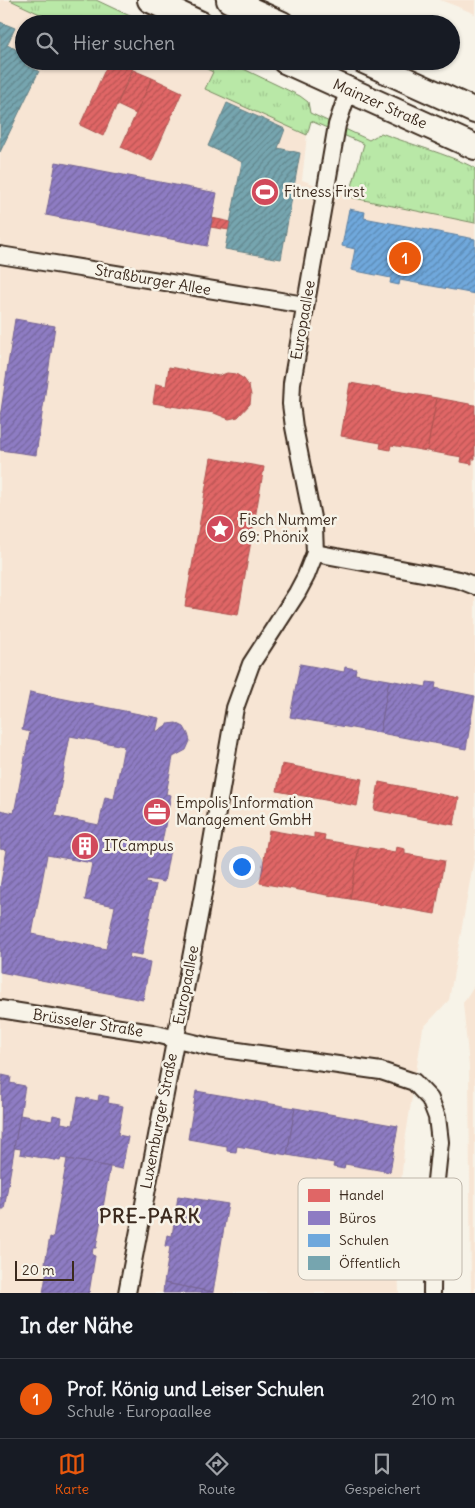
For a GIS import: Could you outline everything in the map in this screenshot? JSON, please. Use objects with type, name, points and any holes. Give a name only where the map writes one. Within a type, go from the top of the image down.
[{"type":"main road","points":[[150,0],[182,15]]},
{"type":"main road","points":[[229,0],[262,15]]},
{"type":"main road","name":"Mainzer Straße","points":[[306,70],[475,147]]},
{"type":"main road","points":[[349,89],[358,70]]},
{"type":"main road","points":[[383,70],[475,111]]},
{"type":"street","name":"Europaallee","points":[[349,89],[337,125],[292,383],[291,404],[314,528],[315,553],[306,576],[293,599],[251,664],[235,708],[176,1038],[210,1047],[381,1071],[414,1082],[430,1099],[437,1117],[440,1142],[436,1178]]},
{"type":"street","name":"Straßburger Allee","points":[[0,255],[305,306]]},
{"type":"street","points":[[315,553],[470,582]]},
{"type":"street","name":"Brüsseler Straße","points":[[0,1009],[176,1038]]},
{"type":"street","name":"Luxemburger Straße","points":[[126,1293],[176,1038]]},
{"type":"street","name":"Europaallee","points":[[432,1280],[432,1293]]},
{"type":"shaded area","name":"PRE-PARK","points":[[0,0],[10,0],[42,15],[15,15],[15,70],[209,70],[213,72],[206,89],[307,135],[302,180],[349,197],[475,223],[475,853],[449,1000],[423,1028],[405,1141],[401,1178],[298,1178],[298,1280],[399,1280],[399,1293],[0,1293]]},
{"type":"shaded area","points":[[440,0],[475,0],[475,14],[456,6]]},
{"type":"shaded area","points":[[475,984],[475,1293],[471,1293],[469,1067],[463,1003]]},
{"type":"green space","points":[[10,0],[96,0],[128,15],[42,15]]},
{"type":"green space","points":[[209,70],[246,70],[300,96],[308,102],[310,113],[369,140],[381,133],[440,153],[475,168],[475,223],[349,197],[364,144],[311,121],[307,135],[205,89],[213,72]]},
{"type":"building: Handel","points":[[105,70],[132,70],[103,136],[80,125]]},
{"type":"building: Handel","points":[[133,70],[152,78],[136,114],[117,105]]},
{"type":"building: Handel","points":[[152,78],[182,92],[152,161],[121,147]]},
{"type":"building: Handel","points":[[212,218],[231,222],[229,230],[210,227]]},
{"type":"building: Handel","points":[[169,367],[219,376],[227,373],[236,374],[244,379],[249,386],[250,404],[238,417],[229,419],[214,413],[153,403],[156,384],[166,386]]},
{"type":"building: Handel","points":[[350,383],[437,398],[427,451],[391,445],[390,450],[380,448],[381,443],[341,436]]},
{"type":"building: Handel","points":[[437,398],[475,405],[475,459],[472,459],[472,464],[461,462],[462,457],[427,451]]},
{"type":"building: Handel","points":[[211,458],[264,467],[238,615],[185,606]]},
{"type":"building: Handel","points":[[282,764],[362,779],[357,806],[277,791]]},
{"type":"building: Handel","points":[[379,782],[459,798],[454,825],[374,810]]},
{"type":"building: Handel","points":[[269,830],[314,838],[314,833],[325,835],[324,840],[359,846],[350,899],[260,883]]},
{"type":"building: Handel","points":[[359,846],[395,852],[396,847],[405,849],[405,854],[444,861],[435,914],[350,899]]},
{"type":"building: Büros","points":[[56,162],[217,193],[207,246],[46,215]]},
{"type":"building: Büros","points":[[15,319],[55,326],[36,455],[0,450],[0,417]]},
{"type":"building: Büros","points":[[300,664],[344,672],[345,667],[356,669],[355,674],[389,680],[380,733],[290,717]]},
{"type":"building: Büros","points":[[389,680],[426,687],[427,682],[436,683],[435,688],[475,696],[466,749],[380,733]]},
{"type":"building: Büros","name":"ITCampus","points":[[30,692],[159,718],[156,732],[168,724],[176,723],[184,727],[188,734],[190,741],[186,750],[173,757],[166,794],[171,795],[162,842],[171,844],[164,882],[147,879],[146,883],[156,885],[142,955],[130,953],[129,958],[150,962],[143,1000],[0,972],[0,887],[7,850],[0,849],[0,810],[14,813],[30,732],[22,730]],"holes":[[[70,736],[124,746],[114,799],[105,797],[99,825],[55,816]],[[47,855],[92,863],[85,900],[115,906],[106,949],[32,934]]]},
{"type":"building: Büros","points":[[2,1075],[11,1077],[10,1083],[25,1086],[4,1209],[1,1209],[0,1216]]},
{"type":"building: Büros","points":[[196,1091],[295,1108],[287,1155],[237,1146],[236,1152],[227,1151],[227,1146],[188,1139]]},
{"type":"building: Büros","points":[[99,1095],[109,1097],[108,1103],[123,1106],[118,1135],[128,1137],[122,1169],[61,1158],[60,1161],[20,1154],[21,1149],[14,1148],[20,1115],[52,1121],[53,1115],[62,1117],[61,1123],[73,1125],[78,1097],[98,1101]]},
{"type":"building: Büros","points":[[295,1108],[398,1126],[390,1172],[345,1164],[344,1169],[333,1167],[334,1163],[287,1155]]},
{"type":"building: Büros","points":[[67,1159],[110,1167],[96,1248],[93,1248],[92,1255],[95,1256],[89,1293],[43,1293],[48,1264],[45,1263],[50,1237],[53,1238]]},
{"type":"building: Büros","points":[[178,1196],[228,1204],[213,1292],[164,1283],[170,1247],[165,1246],[167,1235],[172,1236]]},
{"type":"building: Büros","points":[[164,1283],[213,1292],[213,1293],[163,1293]]},
{"type":"building: Schulen","points":[[349,209],[365,212],[364,218],[475,239],[475,294],[400,280],[399,285],[390,283],[391,278],[351,270],[355,249],[342,246]]},
{"type":"building: Öffentlich","points":[[0,22],[15,28],[7,45],[15,49],[15,70],[39,71],[0,152]]},
{"type":"building: Öffentlich","name":"Fitness First","points":[[227,103],[285,129],[278,148],[300,153],[281,259],[225,249],[242,162],[208,146]]},
{"type":"place","name":"Fitness First","points":[[265,192]]},
{"type":"place","name":"Prof. König und Leiser Schulen","points":[[405,258]]},
{"type":"place","name":"Fisch Nummer 69: Phönix","points":[[220,529]]},
{"type":"place","name":"Empolis Information Management GmbH","points":[[157,812]]},
{"type":"place","name":"ITCampus","points":[[85,846]]},
{"type":"district","name":"PRE-PARK","points":[[150,1216]]}]
